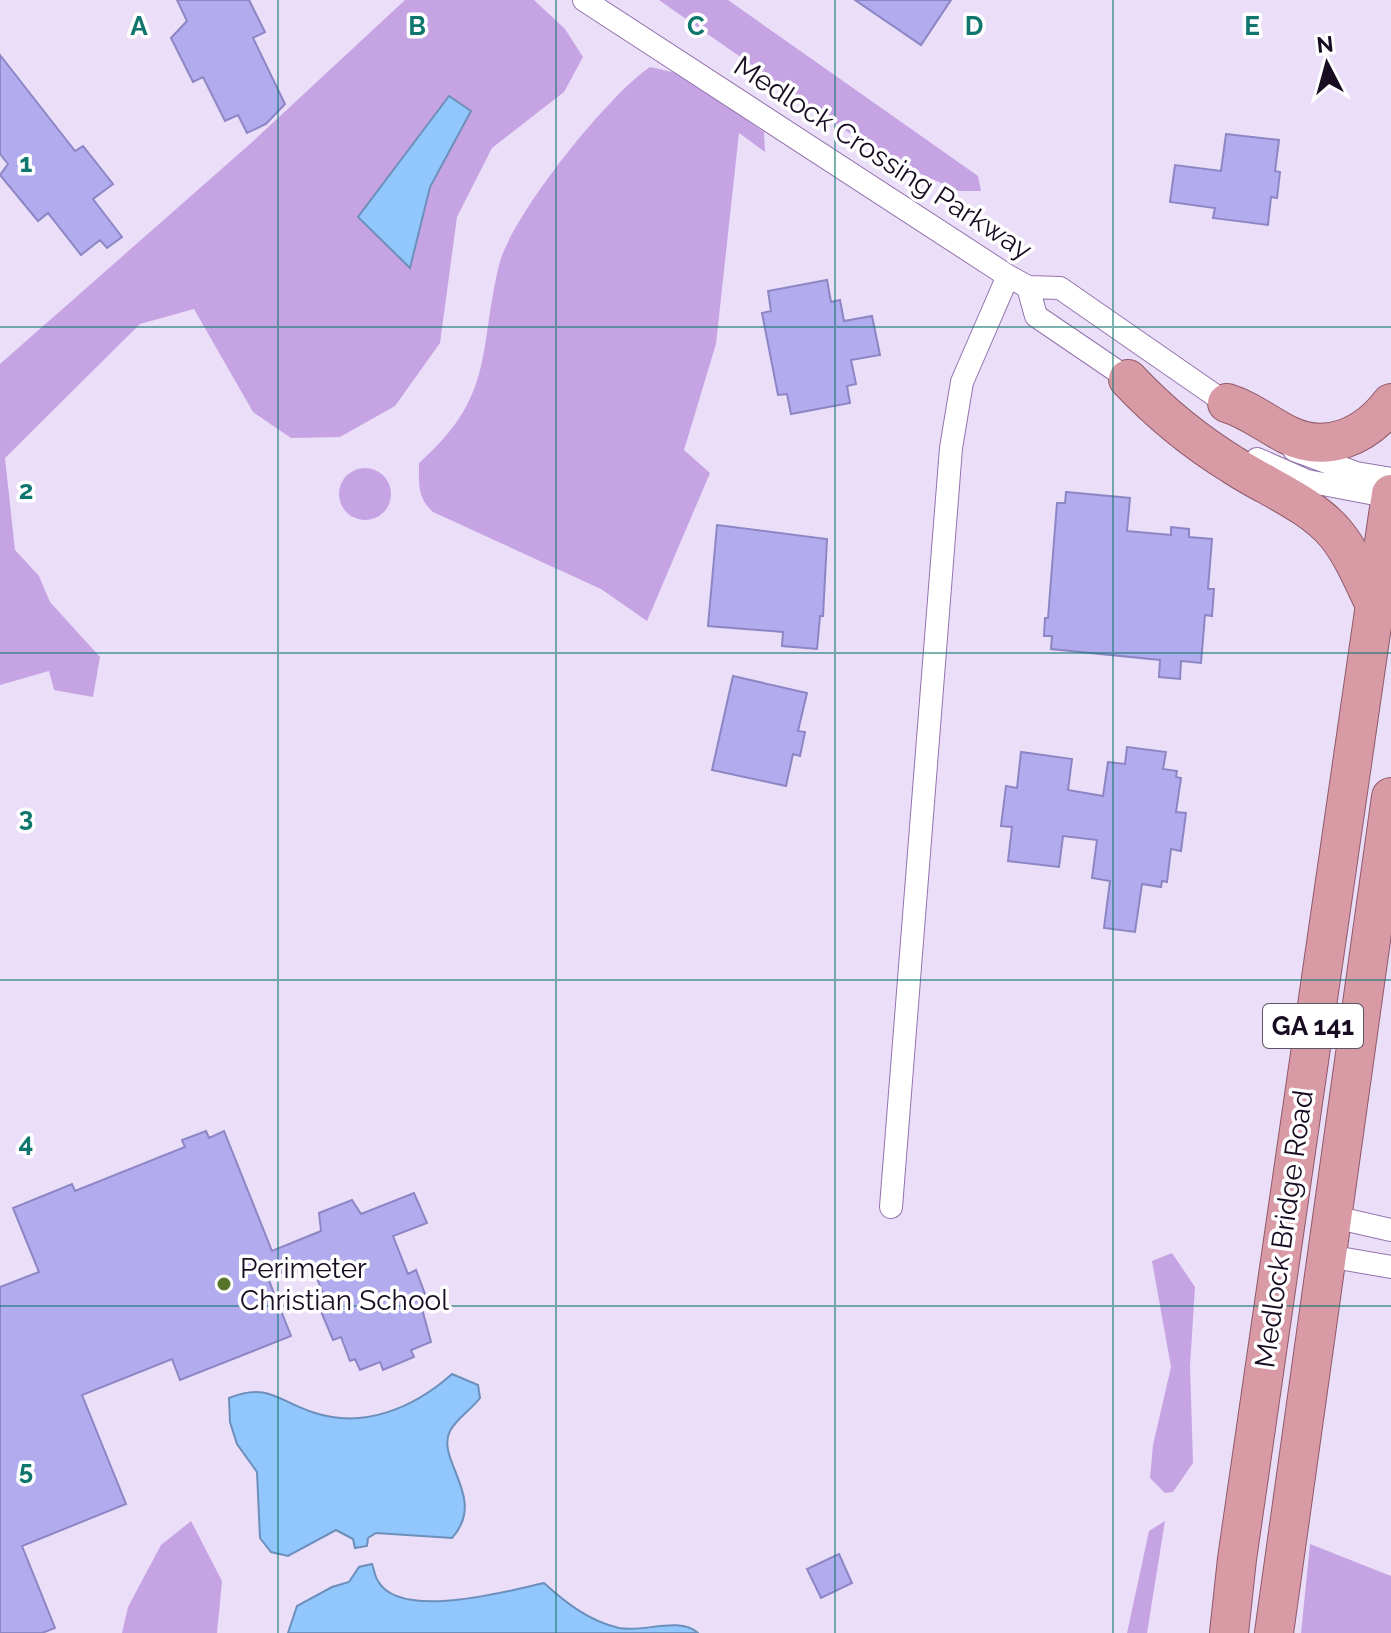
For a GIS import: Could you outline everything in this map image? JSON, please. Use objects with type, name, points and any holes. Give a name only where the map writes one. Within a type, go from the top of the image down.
[{"type":"highway","points":[[1128,379],[1159,412],[1232,465],[1304,507],[1334,532],[1353,560],[1375,605]]},
{"type":"highway","points":[[1227,403],[1251,410],[1285,434],[1314,443],[1359,435],[1371,427],[1391,403]]},
{"type":"highway","name":"Medlock Bridge Road","points":[[1229,1633],[1241,1528],[1391,496]]},
{"type":"highway","name":"Medlock Bridge Road","points":[[1274,1633],[1391,797]]},
{"type":"street","name":"Medlock Crossing Parkway","points":[[584,0],[1008,276],[1028,287],[1060,288],[1290,448],[1356,473],[1391,479]]},
{"type":"street","points":[[891,1207],[951,448],[962,382],[1008,276]]},
{"type":"street","name":"Medlock Crossing Parkway","points":[[1028,287],[1036,316],[1128,379],[1270,467],[1307,481],[1391,496]]},
{"type":"street","points":[[1334,1217],[1391,1230]]},
{"type":"street","points":[[1328,1256],[1391,1267]]},
{"type":"shaded area","points":[[405,0],[534,0],[565,29],[583,57],[564,92],[492,148],[457,217],[440,343],[395,406],[340,437],[291,438],[253,412],[194,309],[140,324],[5,458],[15,550],[39,576],[50,602],[100,657],[93,697],[54,690],[49,671],[0,685],[0,364],[250,144]]},
{"type":"shaded area","points":[[659,0],[728,0],[978,176],[981,191],[959,191],[885,158]]},
{"type":"shaded area","points":[[650,67],[681,74],[764,132],[765,152],[739,133],[716,344],[684,450],[710,473],[647,621],[601,589],[433,512],[422,496],[419,463],[461,416],[472,394],[480,372],[499,265],[522,217],[587,129]]},
{"type":"shaded area","points":[[365,468],[384,475],[391,494],[384,513],[365,520],[346,513],[339,494],[346,475]]},
{"type":"shaded area","points":[[1172,1253],[1195,1287],[1190,1366],[1193,1463],[1173,1492],[1165,1493],[1150,1478],[1153,1445],[1171,1367],[1152,1261]]},
{"type":"shaded area","points":[[191,1521],[222,1581],[217,1633],[122,1633],[128,1607],[161,1545]]},
{"type":"shaded area","points":[[1165,1521],[1147,1633],[1127,1633],[1149,1531]]},
{"type":"shaded area","points":[[1310,1544],[1391,1576],[1391,1633],[1301,1633]]},
{"type":"water","points":[[449,96],[471,111],[430,187],[410,268],[358,217]]},
{"type":"water","points":[[452,1374],[478,1385],[480,1398],[450,1431],[447,1442],[465,1508],[462,1523],[452,1538],[376,1533],[368,1538],[367,1546],[355,1548],[353,1539],[336,1530],[288,1556],[271,1552],[260,1538],[257,1472],[237,1444],[230,1422],[229,1398],[254,1392],[264,1393],[315,1413],[352,1418],[371,1416],[406,1405]]},
{"type":"water","points":[[372,1564],[378,1581],[390,1593],[408,1599],[456,1600],[544,1583],[578,1610],[608,1625],[629,1629],[671,1625],[690,1628],[698,1633],[288,1633],[297,1606],[332,1587],[349,1582],[359,1567]]},
{"type":"building","points":[[177,0],[249,0],[265,32],[253,38],[285,104],[266,124],[247,133],[238,115],[225,121],[203,77],[193,82],[171,38],[187,21]]},
{"type":"building","points":[[855,0],[951,0],[921,45]]},
{"type":"building","points":[[0,55],[75,151],[83,146],[113,184],[93,199],[122,237],[107,248],[100,240],[81,255],[48,213],[38,221],[0,175],[8,164],[0,154]]},
{"type":"building","points":[[1226,134],[1279,140],[1275,171],[1280,172],[1277,198],[1271,197],[1268,225],[1213,218],[1215,208],[1170,202],[1175,165],[1221,171]]},
{"type":"building","points":[[827,280],[831,302],[840,300],[844,321],[872,316],[880,355],[851,360],[856,384],[847,386],[850,403],[791,414],[787,394],[778,395],[762,313],[771,311],[768,291]]},
{"type":"building","points":[[1066,492],[1130,498],[1127,531],[1171,535],[1171,527],[1189,529],[1189,537],[1212,539],[1208,589],[1214,589],[1212,616],[1205,615],[1201,663],[1181,661],[1180,679],[1159,677],[1160,660],[1051,649],[1052,636],[1044,636],[1045,618],[1048,618],[1057,503],[1065,503]]},
{"type":"building","points":[[717,525],[827,539],[823,616],[820,616],[817,649],[782,646],[783,632],[708,626]]},
{"type":"building","points":[[733,676],[807,693],[798,731],[805,732],[800,756],[793,754],[786,786],[712,770]]},
{"type":"building","points":[[1127,747],[1166,752],[1163,769],[1177,771],[1176,777],[1181,778],[1176,812],[1186,813],[1181,851],[1171,849],[1167,882],[1162,881],[1161,887],[1142,884],[1135,932],[1104,928],[1110,881],[1092,878],[1097,840],[1063,836],[1059,867],[1008,861],[1012,827],[1001,826],[1006,786],[1017,788],[1021,752],[1072,759],[1068,790],[1103,796],[1108,762],[1125,764]]},
{"type":"building","points":[[206,1131],[209,1138],[224,1131],[272,1251],[321,1231],[319,1213],[352,1200],[361,1214],[414,1193],[427,1223],[393,1236],[408,1274],[416,1270],[428,1302],[421,1305],[431,1342],[411,1350],[414,1357],[383,1370],[380,1362],[360,1370],[355,1359],[350,1361],[341,1337],[333,1340],[320,1309],[328,1306],[310,1261],[268,1278],[291,1336],[180,1380],[172,1359],[82,1395],[126,1504],[22,1546],[55,1628],[42,1633],[0,1633],[0,1287],[39,1272],[13,1208],[72,1184],[75,1191],[185,1147],[182,1140]]},
{"type":"building","points":[[839,1554],[852,1583],[821,1598],[807,1569]]},
{"type":"place","name":"Perimeter Christian School","points":[[224,1284]]}]
